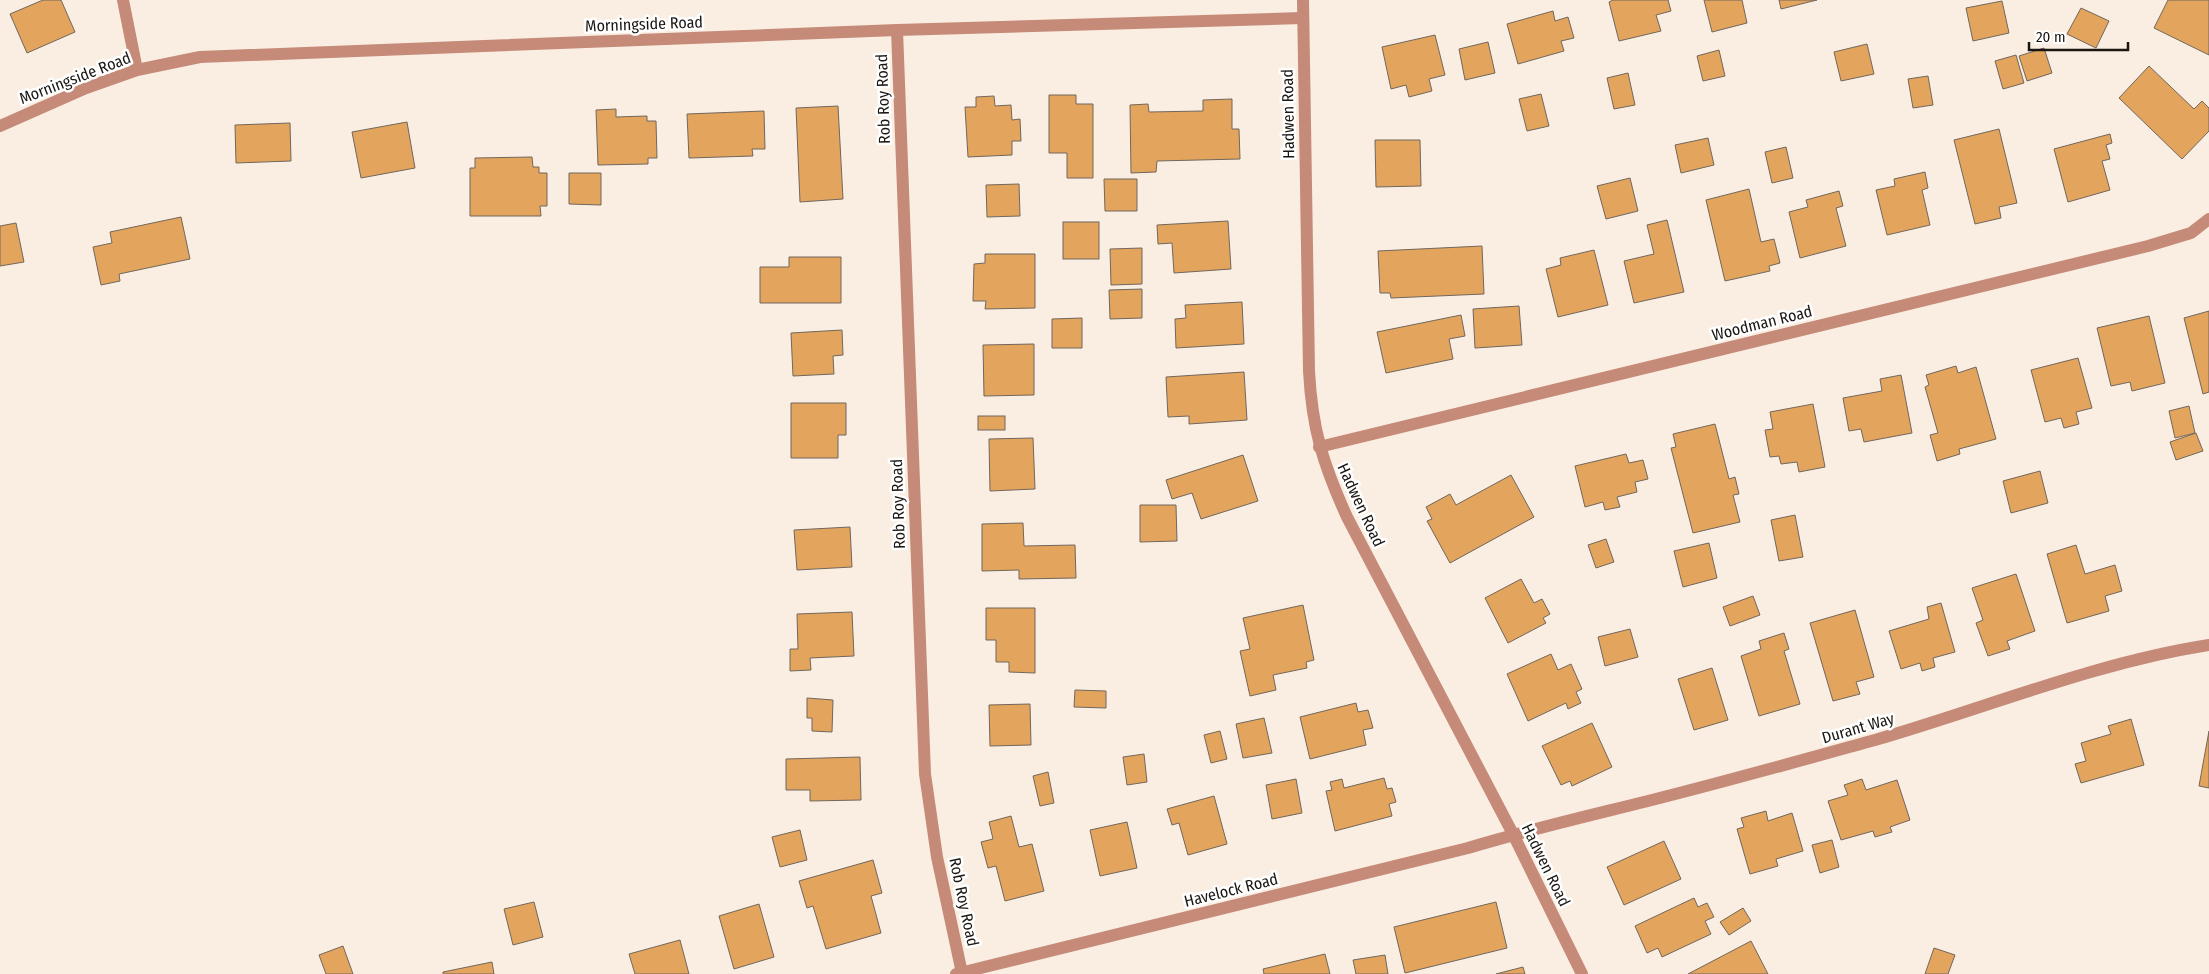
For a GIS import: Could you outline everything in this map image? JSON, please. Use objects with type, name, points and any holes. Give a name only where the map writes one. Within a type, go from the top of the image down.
[{"type":"street","points":[[123,0],[137,70]]},
{"type":"street","name":"Hadwen Road","points":[[1302,0],[1308,371],[1311,406],[1318,447],[1346,516],[1513,834],[1582,974]]},
{"type":"street","name":"Morningside Road","points":[[0,126],[86,88],[137,70],[200,57],[897,30],[1302,18]]},
{"type":"street","name":"Rob Roy Road","points":[[897,30],[925,774],[937,857],[959,973]]},
{"type":"street","name":"Woodman Road","points":[[1318,447],[2148,246],[2191,233],[2209,219]]},
{"type":"street","name":"Durant Way","points":[[1513,834],[1748,776],[1902,732],[2022,692],[2115,665],[2177,650],[2209,645]]},
{"type":"street","name":"Havelock Road","points":[[959,973],[1468,848],[1513,834]]},
{"type":"building","points":[[43,0],[61,0],[75,32],[27,53],[10,14]]},
{"type":"building","points":[[1613,0],[1668,0],[1671,11],[1656,15],[1661,31],[1619,41],[1609,2]]},
{"type":"building","points":[[1704,0],[1742,0],[1747,23],[1712,32]]},
{"type":"building","points":[[1779,0],[1817,0],[1781,9]]},
{"type":"building","points":[[2168,0],[2209,0],[2209,55],[2154,28]]},
{"type":"building","points":[[2002,1],[2009,33],[1973,41],[1966,8]]},
{"type":"building","points":[[2081,8],[2109,21],[2096,48],[2067,34]]},
{"type":"building","points":[[1553,11],[1555,21],[1568,17],[1574,38],[1561,41],[1564,51],[1518,64],[1507,24]]},
{"type":"building","points":[[1435,35],[1445,75],[1429,79],[1432,91],[1409,97],[1406,85],[1391,89],[1382,47]]},
{"type":"building","points":[[1488,42],[1495,73],[1465,80],[1459,49]]},
{"type":"building","points":[[1867,44],[1874,74],[1841,81],[1834,52]]},
{"type":"building","points":[[2044,48],[2052,73],[2027,81],[2019,56]]},
{"type":"building","points":[[1719,50],[1725,76],[1703,81],[1697,56]]},
{"type":"building","points":[[2016,55],[2024,83],[2003,89],[1995,61]]},
{"type":"building","points":[[2149,66],[2194,109],[2202,101],[2209,108],[2209,131],[2182,159],[2119,98]]},
{"type":"building","points":[[1628,73],[1635,105],[1614,109],[1607,78]]},
{"type":"building","points":[[1928,76],[1933,105],[1913,108],[1908,79]]},
{"type":"building","points":[[1541,94],[1549,126],[1527,131],[1519,99]]},
{"type":"building","points":[[1049,95],[1076,95],[1076,104],[1093,104],[1093,178],[1067,178],[1067,153],[1049,153]]},
{"type":"building","points":[[994,96],[995,106],[1011,105],[1012,120],[1020,119],[1021,141],[1012,141],[1012,155],[968,157],[965,107],[976,107],[976,97]]},
{"type":"building","points":[[1232,99],[1232,129],[1239,129],[1240,159],[1157,161],[1156,172],[1131,173],[1130,105],[1148,104],[1149,112],[1203,111],[1203,100]]},
{"type":"building","points":[[838,106],[843,199],[800,202],[796,108]]},
{"type":"building","points":[[616,109],[616,117],[647,116],[647,121],[656,121],[657,158],[648,158],[648,164],[598,165],[596,110]]},
{"type":"building","points":[[764,111],[765,149],[752,149],[753,156],[689,158],[687,114]]},
{"type":"building","points":[[407,122],[415,168],[361,178],[352,132]]},
{"type":"building","points":[[290,123],[291,161],[236,163],[235,125]]},
{"type":"building","points":[[1999,129],[2017,203],[1999,207],[2001,218],[1975,224],[1954,140]]},
{"type":"building","points":[[2110,134],[2112,143],[2106,145],[2110,159],[2102,161],[2110,190],[2068,202],[2054,149]]},
{"type":"building","points":[[1708,138],[1714,165],[1681,173],[1675,145]]},
{"type":"building","points":[[1375,140],[1420,140],[1421,186],[1376,187]]},
{"type":"building","points":[[1786,147],[1793,178],[1772,183],[1765,152]]},
{"type":"building","points":[[532,157],[533,167],[539,167],[539,173],[547,173],[547,206],[540,206],[541,216],[470,216],[470,168],[475,168],[475,158]]},
{"type":"building","points":[[1925,172],[1928,188],[1922,190],[1930,225],[1887,235],[1876,190],[1895,186],[1894,179]]},
{"type":"building","points":[[569,173],[601,173],[601,205],[569,204]]},
{"type":"building","points":[[1630,178],[1638,211],[1606,219],[1597,186]]},
{"type":"building","points":[[1104,179],[1137,179],[1137,211],[1105,211]]},
{"type":"building","points":[[1019,184],[1020,216],[987,217],[986,185]]},
{"type":"building","points":[[1749,189],[1761,242],[1774,239],[1780,263],[1769,266],[1770,271],[1725,281],[1706,200]]},
{"type":"building","points":[[1839,191],[1843,206],[1836,208],[1846,246],[1800,258],[1789,212],[1808,207],[1806,200]]},
{"type":"building","points":[[181,217],[190,259],[119,274],[120,281],[101,285],[93,247],[112,243],[110,232]]},
{"type":"building","points":[[1667,220],[1684,292],[1634,303],[1624,261],[1654,254],[1647,225]]},
{"type":"building","points":[[1228,221],[1231,269],[1174,273],[1172,243],[1158,244],[1157,225]]},
{"type":"building","points":[[1063,222],[1099,222],[1099,259],[1063,259]]},
{"type":"building","points":[[16,223],[24,262],[0,266],[0,226]]},
{"type":"building","points":[[1482,246],[1484,294],[1391,298],[1390,293],[1380,293],[1378,251]]},
{"type":"building","points":[[1142,248],[1142,284],[1111,285],[1110,249]]},
{"type":"building","points":[[1594,250],[1608,305],[1558,317],[1546,269],[1561,265],[1560,258]]},
{"type":"building","points":[[985,254],[1035,254],[1035,308],[985,309],[986,301],[973,301],[974,264],[985,263]]},
{"type":"building","points":[[789,257],[841,257],[841,303],[760,303],[760,267],[789,267]]},
{"type":"building","points":[[1142,289],[1142,318],[1110,319],[1109,290]]},
{"type":"building","points":[[1242,302],[1244,344],[1176,348],[1175,319],[1186,318],[1185,305]]},
{"type":"building","points":[[1519,306],[1522,345],[1475,348],[1473,309]]},
{"type":"building","points":[[2209,311],[2209,392],[2203,394],[2184,318]]},
{"type":"building","points":[[1461,315],[1465,336],[1449,339],[1453,359],[1386,373],[1377,332]]},
{"type":"building","points":[[2149,316],[2165,383],[2132,391],[2130,382],[2111,386],[2097,328]]},
{"type":"building","points":[[1082,318],[1082,348],[1052,348],[1052,319]]},
{"type":"building","points":[[842,330],[843,355],[833,356],[834,374],[793,376],[791,333]]},
{"type":"building","points":[[1034,344],[1034,395],[984,396],[983,345]]},
{"type":"building","points":[[2078,358],[2092,408],[2076,412],[2079,424],[2064,428],[2061,418],[2045,422],[2031,370]]},
{"type":"building","points":[[1956,366],[1958,373],[1976,367],[1996,439],[1959,449],[1960,454],[1937,461],[1930,435],[1938,433],[1925,387],[1929,385],[1926,375]]},
{"type":"building","points":[[1244,372],[1247,420],[1189,424],[1189,416],[1168,417],[1166,377]]},
{"type":"building","points":[[1901,375],[1912,433],[1864,442],[1861,429],[1849,431],[1843,398],[1882,391],[1880,379]]},
{"type":"building","points":[[791,403],[846,403],[846,435],[838,435],[838,458],[791,458]]},
{"type":"building","points":[[1813,404],[1825,467],[1799,472],[1797,462],[1781,464],[1779,456],[1770,457],[1765,430],[1773,429],[1770,412]]},
{"type":"building","points":[[2189,406],[2195,433],[2175,438],[2169,411]]},
{"type":"building","points":[[978,416],[1005,416],[1005,430],[978,430]]},
{"type":"building","points":[[1715,424],[1729,479],[1735,477],[1739,494],[1733,495],[1740,522],[1693,533],[1671,448],[1676,447],[1673,434]]},
{"type":"building","points":[[2196,433],[2203,451],[2176,460],[2170,442]]},
{"type":"building","points":[[1033,438],[1035,489],[990,491],[989,439]]},
{"type":"building","points":[[1626,454],[1629,463],[1643,460],[1648,479],[1635,482],[1637,492],[1617,497],[1620,507],[1605,510],[1603,502],[1585,507],[1575,466]]},
{"type":"building","points":[[1243,455],[1258,501],[1201,519],[1192,493],[1172,499],[1166,480]]},
{"type":"building","points":[[2040,471],[2048,503],[2011,513],[2003,481]]},
{"type":"building","points":[[1511,475],[1534,517],[1450,563],[1427,521],[1432,519],[1426,507],[1450,494],[1456,505]]},
{"type":"building","points":[[1140,505],[1176,505],[1177,541],[1140,542]]},
{"type":"building","points":[[1795,515],[1803,557],[1779,561],[1771,520]]},
{"type":"building","points":[[1023,523],[1024,546],[1075,545],[1076,578],[1019,579],[1019,570],[982,571],[982,524]]},
{"type":"building","points":[[850,527],[852,567],[797,570],[794,530]]},
{"type":"building","points":[[1606,539],[1614,562],[1596,568],[1588,545]]},
{"type":"building","points":[[1709,543],[1717,578],[1683,587],[1674,551]]},
{"type":"building","points":[[2076,545],[2085,574],[2115,565],[2122,591],[2105,596],[2109,611],[2067,623],[2047,554]]},
{"type":"building","points":[[2016,574],[2035,631],[2007,641],[2010,649],[1988,656],[1976,623],[1983,620],[1972,588]]},
{"type":"building","points":[[1521,579],[1534,603],[1542,599],[1550,614],[1543,618],[1546,623],[1508,643],[1485,598]]},
{"type":"building","points":[[1753,596],[1760,615],[1730,626],[1723,607]]},
{"type":"building","points":[[1941,603],[1955,652],[1933,658],[1935,667],[1922,671],[1920,663],[1901,669],[1889,631],[1929,619],[1927,607]]},
{"type":"building","points":[[1303,605],[1314,660],[1306,662],[1307,668],[1273,675],[1276,690],[1250,696],[1240,651],[1250,649],[1243,618]]},
{"type":"building","points":[[986,608],[1035,608],[1035,673],[1009,672],[1009,662],[996,662],[996,640],[986,640]]},
{"type":"building","points":[[1855,610],[1874,677],[1856,682],[1860,694],[1833,701],[1810,623]]},
{"type":"building","points":[[852,612],[854,656],[810,658],[811,670],[790,671],[790,649],[798,649],[797,614]]},
{"type":"building","points":[[1630,629],[1638,657],[1605,666],[1598,637]]},
{"type":"building","points":[[1784,633],[1789,649],[1784,651],[1800,704],[1759,716],[1741,656],[1761,649],[1759,641]]},
{"type":"building","points":[[1551,654],[1558,670],[1571,664],[1582,689],[1576,692],[1581,703],[1568,709],[1566,703],[1528,721],[1507,674]]},
{"type":"building","points":[[1712,668],[1728,720],[1694,730],[1678,679]]},
{"type":"building","points":[[1075,690],[1106,691],[1106,708],[1074,707]]},
{"type":"building","points":[[807,698],[833,700],[832,732],[812,731],[812,718],[807,718]]},
{"type":"building","points":[[1356,703],[1358,712],[1368,710],[1373,728],[1363,730],[1366,745],[1310,759],[1300,717]]},
{"type":"building","points":[[1030,704],[1031,745],[990,746],[989,705]]},
{"type":"building","points":[[1264,718],[1272,753],[1243,758],[1236,724]]},
{"type":"building","points":[[2131,719],[2144,765],[2081,783],[2075,764],[2086,761],[2081,743],[2111,734],[2108,726]]},
{"type":"building","points":[[1592,723],[1612,767],[1572,786],[1570,781],[1561,785],[1542,746]]},
{"type":"building","points":[[1220,731],[1227,759],[1211,763],[1204,735]]},
{"type":"building","points":[[2209,731],[2209,788],[2199,786]]},
{"type":"building","points":[[1144,754],[1147,782],[1127,785],[1123,757]]},
{"type":"building","points":[[860,757],[861,800],[810,801],[810,790],[786,790],[786,759]]},
{"type":"building","points":[[1048,772],[1054,803],[1040,806],[1033,776]]},
{"type":"building","points":[[1384,778],[1387,789],[1392,788],[1396,802],[1389,804],[1392,816],[1335,831],[1326,791],[1332,790],[1330,782],[1342,779],[1344,788]]},
{"type":"building","points":[[1296,779],[1302,813],[1272,819],[1266,785]]},
{"type":"building","points":[[1862,779],[1866,790],[1897,780],[1910,820],[1890,827],[1892,832],[1875,837],[1873,831],[1841,840],[1828,801],[1848,795],[1844,785]]},
{"type":"building","points":[[1214,796],[1227,844],[1188,855],[1179,823],[1172,825],[1167,809]]},
{"type":"building","points":[[1766,811],[1768,821],[1792,813],[1803,851],[1776,859],[1778,866],[1750,874],[1737,829],[1744,827],[1741,818]]},
{"type":"building","points":[[1011,816],[1019,847],[1032,844],[1044,891],[1005,901],[996,866],[988,868],[981,842],[993,839],[989,822]]},
{"type":"building","points":[[1127,822],[1137,868],[1100,876],[1090,830]]},
{"type":"building","points":[[800,830],[807,860],[780,867],[772,837]]},
{"type":"building","points":[[1832,840],[1839,867],[1820,873],[1812,845]]},
{"type":"building","points":[[1664,841],[1681,879],[1624,905],[1607,867]]},
{"type":"building","points":[[873,860],[882,893],[871,896],[881,933],[826,949],[813,906],[807,908],[799,881]]},
{"type":"building","points":[[1694,898],[1698,907],[1707,903],[1714,917],[1705,921],[1711,934],[1662,957],[1658,948],[1647,953],[1635,926]]},
{"type":"building","points":[[534,902],[543,937],[513,945],[504,909]]},
{"type":"building","points":[[1496,902],[1507,948],[1405,973],[1394,927]]},
{"type":"building","points":[[759,904],[774,957],[734,969],[719,916]]},
{"type":"building","points":[[1743,908],[1751,921],[1729,935],[1720,922]]},
{"type":"building","points":[[680,940],[689,974],[635,974],[629,954]]},
{"type":"building","points":[[1751,941],[1768,974],[1688,974]]},
{"type":"building","points":[[343,946],[353,974],[326,974],[319,955]]},
{"type":"building","points":[[1934,948],[1955,955],[1948,974],[1925,974]]},
{"type":"building","points":[[1325,954],[1330,974],[1264,974],[1263,969]]},
{"type":"building","points":[[1385,955],[1388,974],[1356,974],[1353,960]]},
{"type":"building","points":[[492,962],[494,974],[443,974],[443,972]]},
{"type":"building","points":[[1523,967],[1525,974],[1496,974]]}]
